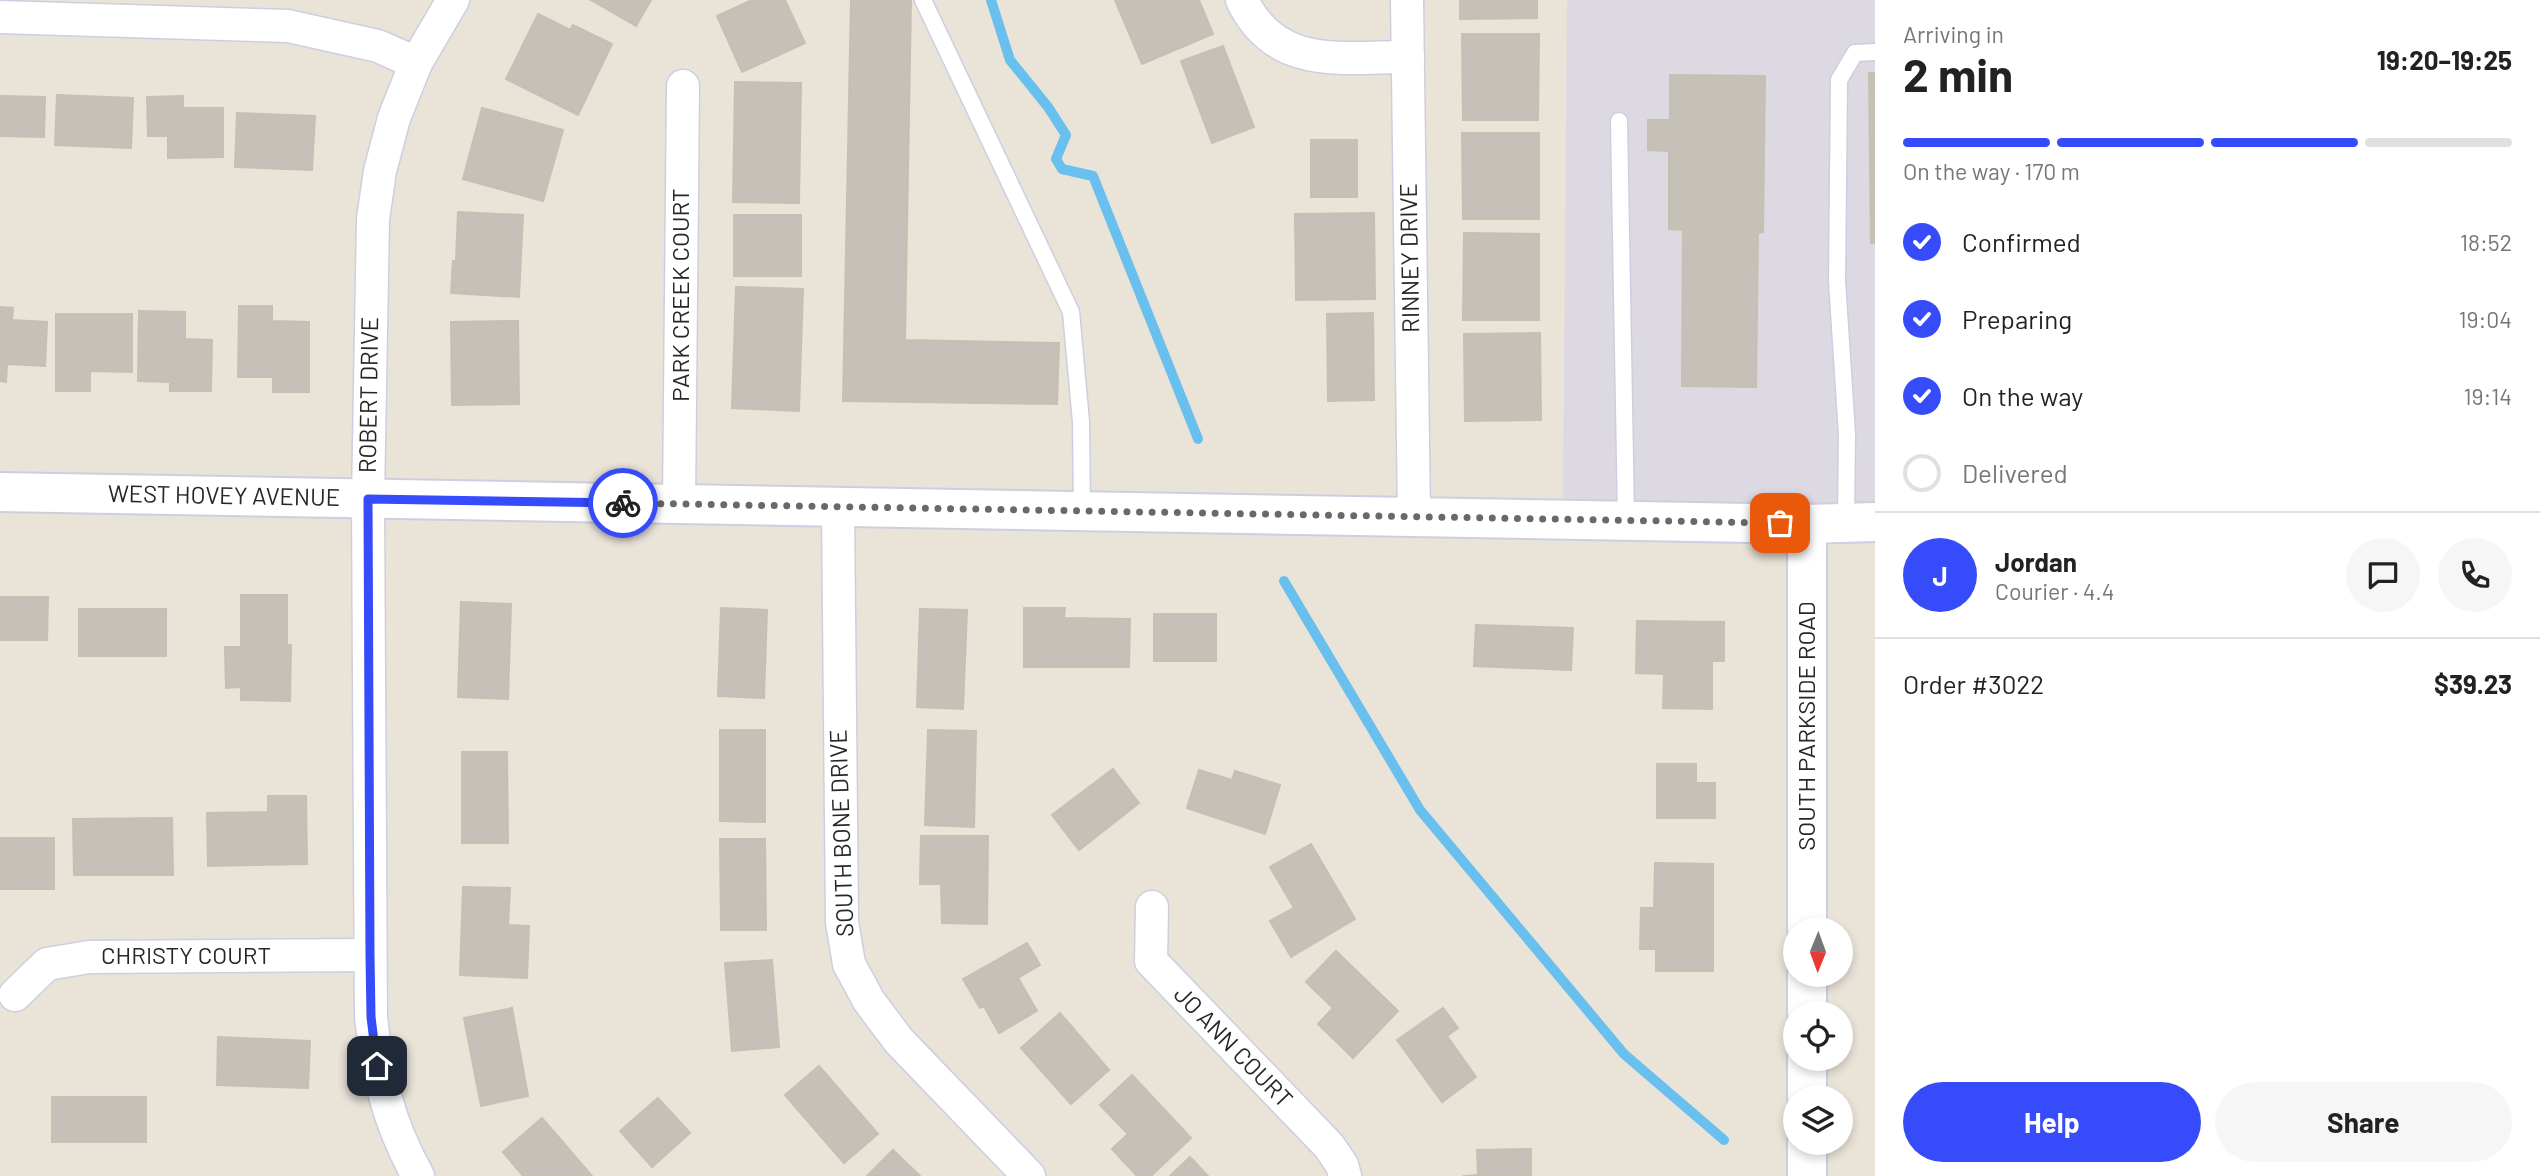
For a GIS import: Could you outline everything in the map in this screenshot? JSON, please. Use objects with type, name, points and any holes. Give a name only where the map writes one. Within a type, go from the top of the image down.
[{"type":"street","name":"ROBERT DRIVE","points":[[418,1176],[403,1150],[387,1107],[377,1066],[371,1017],[368,499],[373,219],[380,172],[394,118],[416,63],[453,0]]},
{"type":"street","points":[[1242,0],[1265,33],[1287,49],[1313,57],[1408,57]]},
{"type":"street","name":"RINNEY DRIVE","points":[[1407,0],[1413,516]]},
{"type":"street","points":[[0,17],[288,26],[378,46],[416,63]]},
{"type":"street","name":"PARK CREEK COURT","points":[[679,504],[683,86]]},
{"type":"street","name":"WEST HOVEY AVENUE","points":[[0,492],[1807,524],[1861,522]]},
{"type":"street","name":"SOUTH BONE DRIVE","points":[[838,507],[842,922],[849,964],[869,1001],[899,1041],[1029,1176]]},
{"type":"street","name":"SOUTH PARKSIDE ROAD","points":[[1807,524],[1807,917]]},
{"type":"street","name":"JO ANN COURT","points":[[1152,907],[1151,961],[1329,1146],[1342,1165],[1345,1176]]},
{"type":"street","name":"CHRISTY COURT","points":[[15,995],[47,964],[89,957],[370,955]]},
{"type":"street","points":[[1807,1155],[1807,1176]]},
{"type":"lane","points":[[923,0],[1071,312],[1081,422],[1082,510]]},
{"type":"lane","points":[[1861,522],[1847,434],[1838,281],[1839,80],[1855,53],[1875,52]]},
{"type":"lane","points":[[1619,121],[1626,519]]},
{"type":"shaded area","points":[[1567,0],[1875,0],[1875,504],[1789,505],[1563,499]]},
{"type":"building","points":[[591,0],[651,0],[636,26]]},
{"type":"building","points":[[752,0],[785,0],[805,43],[742,72],[717,16]]},
{"type":"building","points":[[851,0],[911,0],[905,340],[1059,343],[1057,404],[843,401]]},
{"type":"building","points":[[1115,0],[1199,0],[1213,34],[1142,64]]},
{"type":"building","points":[[1460,0],[1537,0],[1537,18],[1460,19]]},
{"type":"building","points":[[538,14],[570,30],[573,25],[612,44],[578,115],[506,79]]},
{"type":"building","points":[[1462,34],[1539,34],[1538,120],[1463,120]]},
{"type":"building","points":[[1223,46],[1254,127],[1212,143],[1181,61]]},
{"type":"building","points":[[1869,73],[1875,73],[1875,243],[1871,243]]},
{"type":"building","points":[[1670,75],[1765,76],[1763,232],[1758,233],[1756,387],[1682,386],[1683,230],[1669,229],[1669,151],[1648,150],[1648,120],[1670,120]]},
{"type":"building","points":[[735,82],[801,83],[799,203],[733,202]]},
{"type":"building","points":[[57,95],[133,98],[131,148],[55,145]]},
{"type":"building","points":[[0,96],[45,97],[44,137],[0,136]]},
{"type":"building","points":[[183,96],[183,108],[223,108],[223,157],[168,158],[168,136],[148,136],[147,97]]},
{"type":"building","points":[[482,108],[563,130],[543,201],[463,179]]},
{"type":"building","points":[[237,113],[315,116],[312,170],[235,167]]},
{"type":"building","points":[[1462,133],[1539,133],[1539,219],[1463,219]]},
{"type":"building","points":[[1311,140],[1357,140],[1357,197],[1311,197]]},
{"type":"building","points":[[458,212],[523,215],[519,297],[451,293],[453,261],[456,261]]},
{"type":"building","points":[[1374,213],[1375,299],[1296,300],[1295,214]]},
{"type":"building","points":[[734,215],[801,215],[801,276],[734,276]]},
{"type":"building","points":[[1464,233],[1539,234],[1539,320],[1463,320]]},
{"type":"building","points":[[736,287],[803,289],[799,411],[732,408]]},
{"type":"building","points":[[239,306],[272,306],[272,321],[309,322],[309,392],[273,392],[273,377],[238,377]]},
{"type":"building","points":[[0,307],[13,308],[12,320],[47,322],[45,366],[7,364],[6,382],[0,381]]},
{"type":"building","points":[[139,311],[185,312],[185,339],[212,340],[211,391],[170,391],[170,382],[138,381]]},
{"type":"building","points":[[1373,313],[1374,400],[1328,401],[1327,314]]},
{"type":"building","points":[[56,314],[132,314],[132,372],[90,371],[90,391],[56,391]]},
{"type":"building","points":[[518,321],[519,404],[452,405],[451,322]]},
{"type":"building","points":[[1540,333],[1541,420],[1465,421],[1464,334]]},
{"type":"building","points":[[241,595],[287,595],[287,645],[291,645],[290,701],[241,700],[241,687],[226,688],[225,647],[241,647]]},
{"type":"building","points":[[0,597],[48,597],[47,640],[0,640]]},
{"type":"building","points":[[461,602],[511,604],[508,699],[458,697]]},
{"type":"building","points":[[721,608],[767,610],[764,698],[718,696]]},
{"type":"building","points":[[1024,608],[1065,608],[1064,618],[1130,619],[1129,667],[1024,667]]},
{"type":"building","points":[[79,609],[166,609],[166,656],[79,656]]},
{"type":"building","points":[[920,609],[967,610],[963,709],[917,707]]},
{"type":"building","points":[[1154,614],[1216,614],[1216,661],[1154,661]]},
{"type":"building","points":[[1637,621],[1724,622],[1724,661],[1712,661],[1712,709],[1663,708],[1664,674],[1636,673]]},
{"type":"building","points":[[1476,625],[1573,628],[1571,670],[1474,666]]},
{"type":"building","points":[[720,730],[765,730],[765,822],[720,821]]},
{"type":"building","points":[[928,730],[976,731],[974,827],[925,825]]},
{"type":"building","points":[[462,752],[507,752],[508,843],[462,843]]},
{"type":"building","points":[[1657,764],[1696,764],[1696,783],[1715,783],[1715,818],[1657,818]]},
{"type":"building","points":[[1113,769],[1139,803],[1079,850],[1052,815]]},
{"type":"building","points":[[1199,770],[1232,780],[1235,771],[1280,785],[1265,834],[1187,808]]},
{"type":"building","points":[[268,796],[306,796],[307,864],[208,866],[207,813],[268,812]]},
{"type":"building","points":[[172,818],[173,875],[74,875],[73,819]]},
{"type":"building","points":[[921,836],[988,836],[987,924],[942,923],[941,884],[920,884]]},
{"type":"building","points":[[0,838],[54,838],[54,889],[0,889]]},
{"type":"building","points":[[720,839],[765,839],[766,930],[721,930]]},
{"type":"building","points":[[1311,844],[1355,919],[1291,957],[1270,921],[1294,908],[1270,867]]},
{"type":"building","points":[[1655,863],[1713,864],[1713,971],[1656,971],[1656,949],[1640,949],[1641,908],[1654,908]]},
{"type":"building","points":[[463,887],[510,888],[508,925],[529,926],[527,978],[460,975]]},
{"type":"building","points":[[1027,943],[1040,965],[1018,978],[1037,1011],[999,1033],[984,1006],[980,1008],[963,979]]},
{"type":"building","points":[[1336,951],[1398,1011],[1353,1058],[1318,1024],[1333,1008],[1306,982]]},
{"type":"building","points":[[772,960],[779,1047],[732,1051],[725,963]]},
{"type":"building","points":[[512,1008],[528,1096],[481,1106],[464,1018]]},
{"type":"building","points":[[1443,1008],[1458,1028],[1447,1036],[1476,1077],[1442,1102],[1397,1040]]},
{"type":"building","points":[[1060,1013],[1109,1070],[1071,1104],[1021,1048]]},
{"type":"building","points":[[218,1037],[310,1041],[308,1088],[217,1085]]},
{"type":"building","points":[[819,1066],[878,1134],[844,1163],[785,1095]]},
{"type":"building","points":[[1132,1075],[1191,1138],[1151,1176],[1137,1176],[1112,1149],[1128,1134],[1100,1105]]},
{"type":"building","points":[[52,1097],[146,1097],[146,1142],[52,1142]]},
{"type":"building","points":[[658,1098],[690,1133],[652,1167],[620,1131]]},
{"type":"building","points":[[542,1118],[592,1176],[523,1176],[503,1152]]},
{"type":"building","points":[[1531,1149],[1531,1176],[1463,1176],[1478,1175],[1477,1150]]},
{"type":"building","points":[[893,1150],[920,1176],[867,1176]]},
{"type":"building","points":[[1190,1157],[1208,1176],[1170,1176]]},
{"type":"waterway","points":[[991,0],[1010,60],[1048,107],[1066,135],[1056,159],[1062,169],[1093,176],[1198,439]]},
{"type":"waterway","points":[[1284,581],[1420,810],[1624,1054],[1724,1140]]},
{"type":"way so far","points":[[623,503],[1780,523]]},
{"type":"route","points":[[377,1066],[371,1017],[370,955],[368,499],[623,503]]}]
